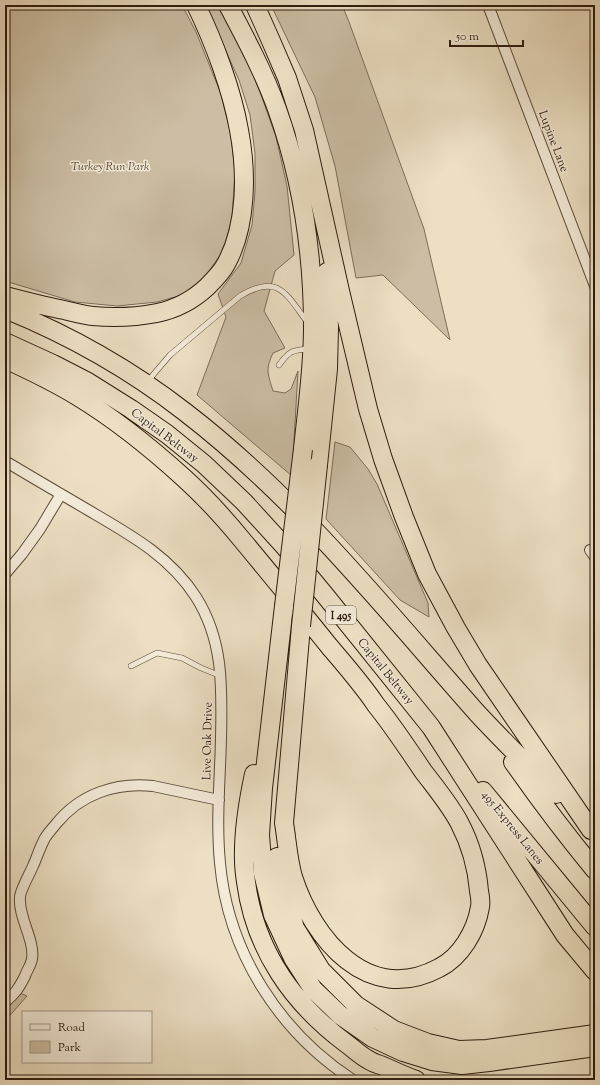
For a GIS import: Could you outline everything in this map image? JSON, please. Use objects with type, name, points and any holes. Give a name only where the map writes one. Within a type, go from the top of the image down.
[{"type":"highway","points":[[5,296],[92,316],[140,316],[174,308],[188,301],[213,281],[226,265],[238,234],[242,211],[244,184],[239,130],[226,81],[214,46],[196,5]]},
{"type":"highway","points":[[228,5],[246,38],[279,114],[295,169],[301,198],[312,289],[313,331],[311,370],[263,788],[260,835],[263,873],[273,915],[293,958],[313,989],[340,1015],[373,1038],[402,1052],[432,1061],[462,1065],[489,1062],[595,1034]]},
{"type":"highway","points":[[254,5],[274,47],[297,107],[309,152],[368,409],[383,459],[404,517],[428,574],[456,628],[478,665],[593,832]]},
{"type":"highway","points":[[5,359],[41,376],[79,397],[152,450],[186,479],[224,519],[263,564],[375,702],[446,803],[459,822],[469,844],[478,875],[480,906],[474,930],[461,951],[444,966],[427,975],[410,979],[393,980],[367,973],[353,966],[324,938],[304,904],[293,876],[287,849],[284,823],[301,626],[318,465],[328,369],[328,286],[318,195]]},
{"type":"highway","points":[[5,308],[69,339],[106,359],[146,384],[186,412],[227,447],[281,496],[360,580],[480,716],[593,832]]},
{"type":"highway","name":"Capital Beltway","points":[[5,342],[88,382],[124,405],[167,434],[204,464],[244,502],[285,547],[324,594],[430,727],[565,935],[595,971]]},
{"type":"highway","points":[[284,606],[264,732],[251,789],[245,832],[244,862],[251,911],[259,935],[272,961],[285,982],[312,1014],[331,1032],[369,1060],[416,1080]]},
{"type":"highway","points":[[301,626],[276,822],[277,856],[282,882],[295,928],[321,970],[356,1005],[394,1030],[428,1043],[459,1050],[552,1046],[595,1047]]},
{"type":"highway","points":[[480,716],[533,790],[595,870]]},
{"type":"highway","name":"495 Express Lanes","points":[[430,727],[595,927]]},
{"type":"street","name":"Lupine Lane","points":[[488,5],[595,286]]},
{"type":"street","name":"Live Oak Drive","points":[[5,461],[145,544],[182,578],[204,611],[216,647],[221,676],[222,712],[218,837],[222,878],[229,910],[238,939],[245,958],[267,997],[287,1022],[302,1039],[322,1057],[353,1080]]},
{"type":"street","points":[[5,574],[40,529],[61,494]]},
{"type":"street","points":[[5,1002],[14,995],[32,960],[32,947],[22,913],[20,896],[45,838],[60,818],[84,799],[108,789],[126,785],[153,786],[219,800]]},
{"type":"lane","points":[[146,384],[170,355],[240,296],[257,288],[271,286],[278,288],[291,301],[313,331]]},
{"type":"lane","points":[[279,365],[284,358],[294,350],[312,349]]},
{"type":"lane","points":[[131,666],[156,653],[182,658],[221,676]]},
{"type":"green space","name":"Turkey Run Park","points":[[5,5],[182,5],[196,32],[221,94],[231,135],[235,173],[232,217],[225,248],[205,277],[182,295],[157,302],[117,306],[75,302],[5,281]]},
{"type":"green space","points":[[205,5],[220,5],[256,81],[276,137],[287,186],[294,255],[275,271],[264,311],[285,348],[273,353],[269,364],[268,372],[273,391],[285,393],[291,389],[298,371],[292,476],[197,395],[226,317],[218,294],[241,263],[252,225],[255,192],[255,153],[250,115],[239,80]]},
{"type":"green space","points":[[271,5],[342,5],[424,229],[450,340],[383,275],[356,278],[335,166],[315,97]]},
{"type":"green space","points":[[335,442],[350,447],[368,469],[377,484],[428,603],[429,617],[400,600],[326,519]]},
{"type":"green space","points":[[5,987],[27,996],[5,1021]]}]
